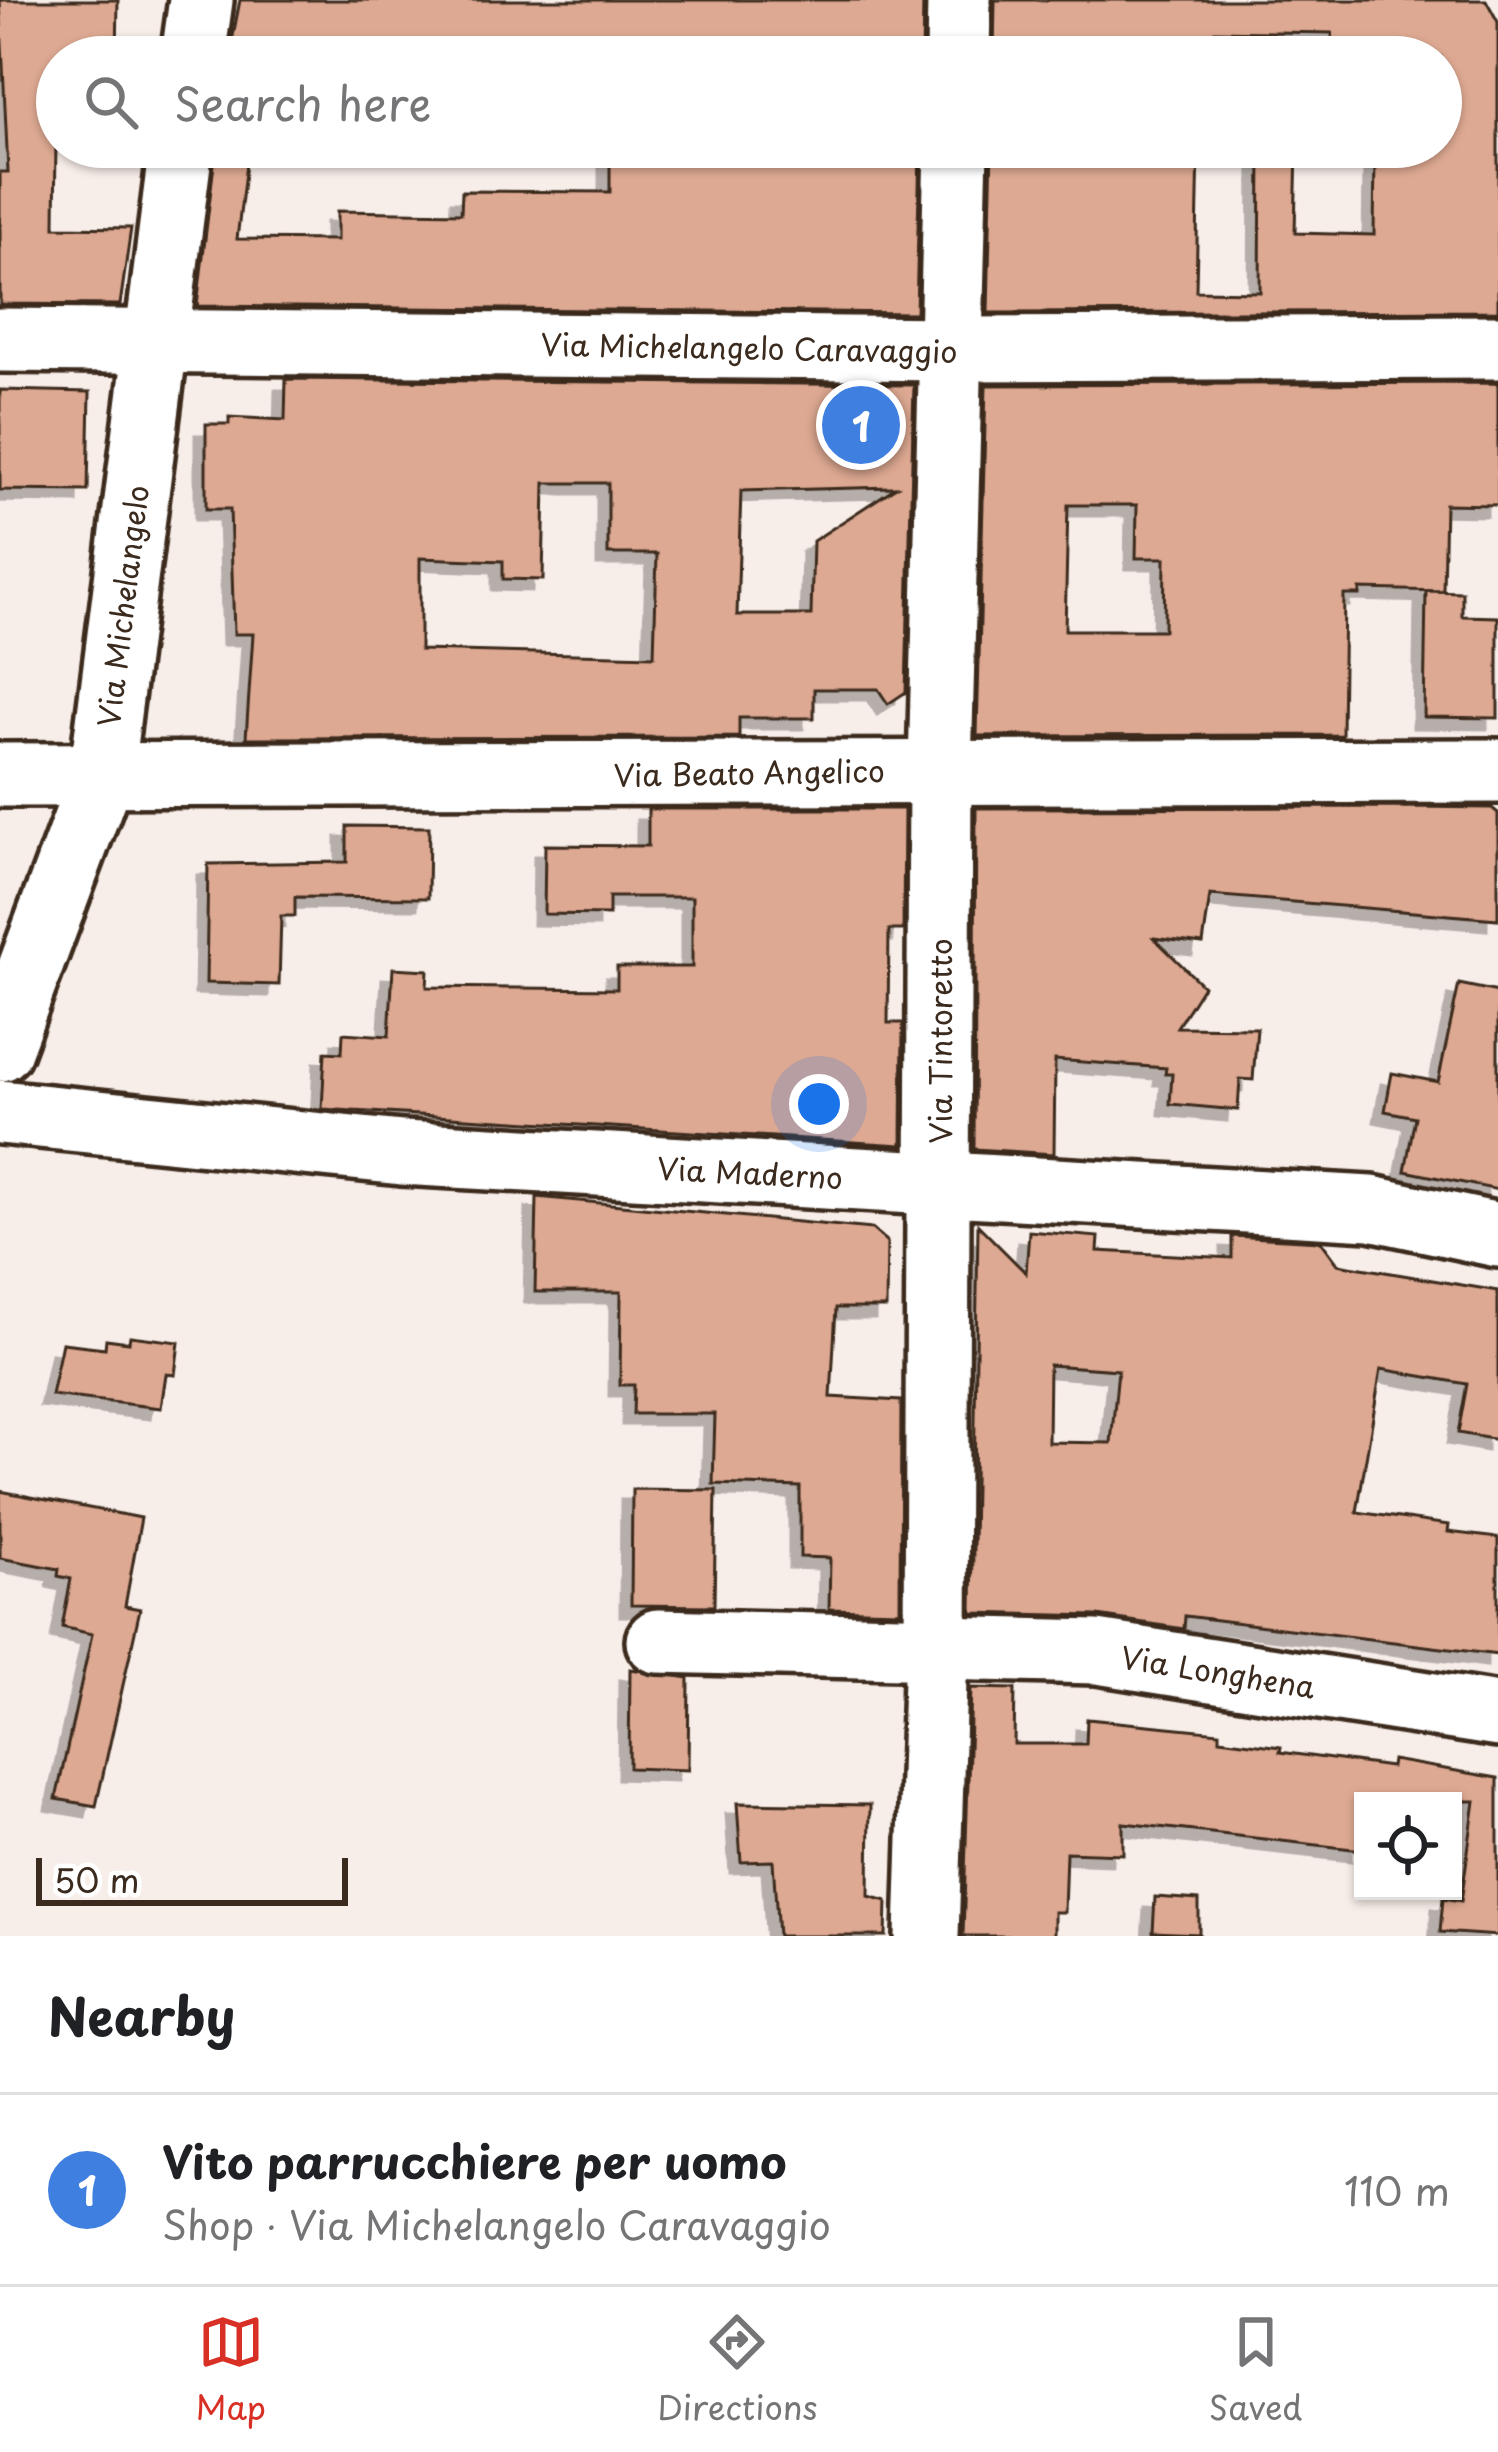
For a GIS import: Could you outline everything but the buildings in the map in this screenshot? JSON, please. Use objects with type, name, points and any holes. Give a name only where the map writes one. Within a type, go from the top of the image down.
[{"type":"street","points":[[196,36],[201,0]]},
{"type":"street","points":[[958,36],[959,0]]},
{"type":"street","name":"Via Michelangelo","points":[[0,1049],[101,778],[178,168]]},
{"type":"street","name":"Via Tintoretto","points":[[927,1936],[936,1647],[940,770],[956,168]]},
{"type":"street","name":"Via Michelangelo Caravaggio","points":[[0,340],[952,349],[1498,347]]},
{"type":"street","name":"Via Beato Angelico","points":[[0,776],[1498,771]]},
{"type":"street","name":"Via Maderno","points":[[0,1112],[402,1154],[1371,1208],[1498,1235]]},
{"type":"street","name":"Via Longhena","points":[[658,1641],[1096,1652],[1498,1715]]},
{"type":"place","name":"Vito parrucchiere per uomo","points":[[861,425]]}]
